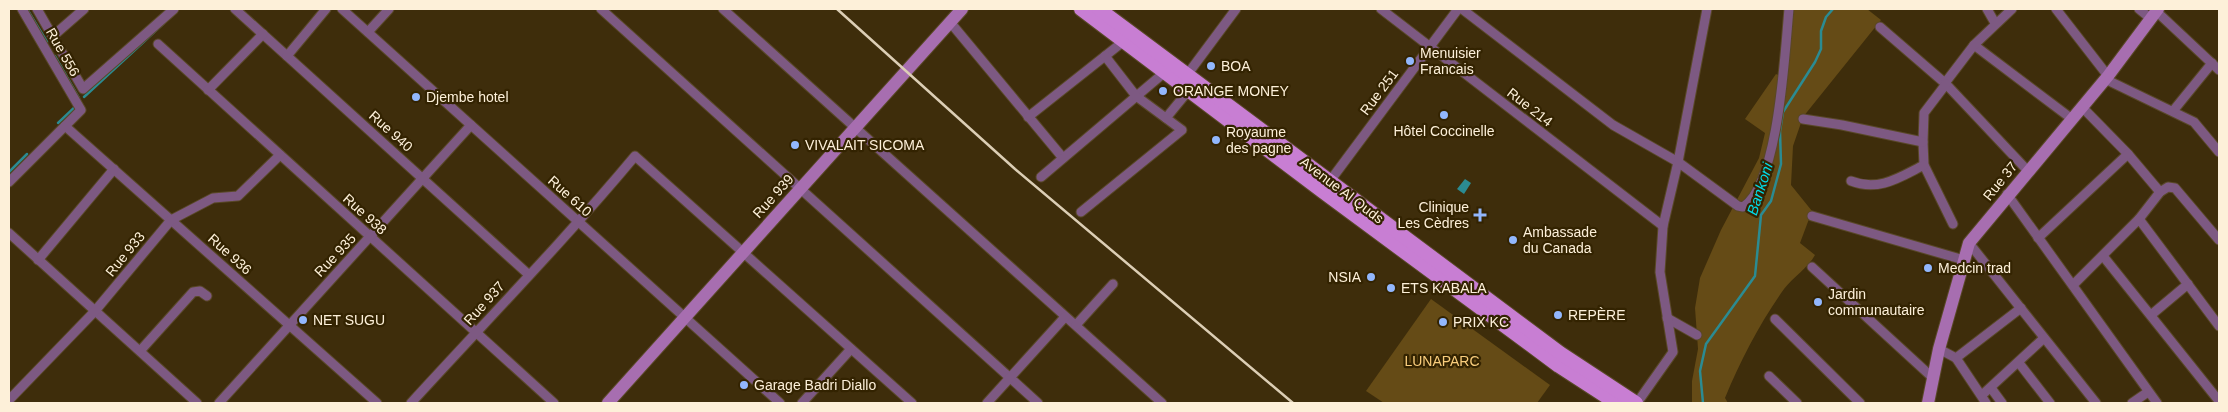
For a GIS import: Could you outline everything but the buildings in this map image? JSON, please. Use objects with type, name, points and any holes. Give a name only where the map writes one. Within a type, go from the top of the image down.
[{"type":"main road","name":"Rue 939","points":[[608,403],[962,9]]},
{"type":"main road","name":"Avenue Al Quds","points":[[1081,9],[1165,72],[1186,83]]},
{"type":"main road","name":"Avenue Al Quds","points":[[1099,9],[1186,83],[1326,186],[1560,353],[1636,403]]},
{"type":"main road","name":"Rue 37","points":[[1928,403],[1939,349],[1969,243],[2007,194],[2082,107],[2155,13]]},
{"type":"main road","name":"Avenue Al Quds","points":[[1326,186],[1559,366],[1616,403]]},
{"type":"street","name":"Rue 556","points":[[22,9],[81,110],[66,126]]},
{"type":"street","points":[[37,9],[83,89],[174,9]]},
{"type":"street","points":[[47,51],[84,9]]},
{"type":"street","name":"Rue 940","points":[[235,9],[528,274]]},
{"type":"street","points":[[287,56],[326,9]]},
{"type":"street","name":"Rue 610","points":[[342,9],[780,403]]},
{"type":"street","points":[[368,32],[389,9]]},
{"type":"street","points":[[601,9],[1038,403]]},
{"type":"street","points":[[723,9],[1162,403]]},
{"type":"street","points":[[1166,118],[1186,83],[1236,9]]},
{"type":"street","name":"Rue 214","points":[[1381,9],[1663,226]]},
{"type":"street","points":[[1460,9],[1614,125],[1678,162],[1738,206],[1747,204],[1757,190],[1778,125],[1789,9]]},
{"type":"street","name":"Rue 251","points":[[1326,186],[1430,46],[1460,9]]},
{"type":"street","points":[[1636,403],[1673,352],[1660,272],[1663,226],[1678,162],[1707,9]]},
{"type":"street","points":[[1987,9],[1995,23]]},
{"type":"street","points":[[1953,224],[1924,165],[1924,113],[1974,45],[1995,23],[2012,9]]},
{"type":"street","points":[[2056,9],[2106,77],[2194,122],[2219,152]]},
{"type":"street","points":[[2139,9],[2155,13],[2216,67],[2173,111]]},
{"type":"street","points":[[950,22],[1063,158]]},
{"type":"street","points":[[1880,27],[1945,83],[2027,170]]},
{"type":"street","points":[[208,90],[263,34]]},
{"type":"street","points":[[1028,117],[1124,41]]},
{"type":"street","name":"Rue 938","points":[[158,44],[554,403]]},
{"type":"street","points":[[1974,45],[2072,119]]},
{"type":"street","points":[[1082,212],[1182,130],[1136,96],[1105,56]]},
{"type":"street","points":[[1042,177],[1165,72]]},
{"type":"street","points":[[2082,107],[2128,154],[2160,192]]},
{"type":"street","points":[[1803,120],[1842,124],[1923,142]]},
{"type":"street","name":"Rue 935","points":[[219,403],[472,125]]},
{"type":"street","points":[[9,182],[66,126]]},
{"type":"street","name":"Rue 936","points":[[66,126],[377,403]]},
{"type":"street","points":[[2038,238],[2128,154]]},
{"type":"street","name":"Rue 933","points":[[9,400],[95,312],[171,220],[213,198],[238,196],[280,155]]},
{"type":"street","name":"Rue 937","points":[[411,403],[528,274],[580,222],[635,156],[743,252]]},
{"type":"street","points":[[1852,181],[1865,187],[1877,186],[1924,165]]},
{"type":"street","points":[[38,260],[114,169]]},
{"type":"street","points":[[2073,285],[2140,219],[2160,192],[2168,187],[2175,188],[2216,229],[2219,240]]},
{"type":"street","points":[[2007,194],[2157,403]]},
{"type":"street","points":[[1812,216],[1964,260]]},
{"type":"street","points":[[2140,219],[2219,326]]},
{"type":"street","points":[[9,234],[197,403]]},
{"type":"street","points":[[1969,243],[2096,403]]},
{"type":"street","points":[[743,252],[912,403]]},
{"type":"street","points":[[2103,256],[2219,401]]},
{"type":"street","points":[[1812,266],[1933,378]]},
{"type":"street","points":[[1076,326],[1113,284]]},
{"type":"street","points":[[2151,315],[2188,284]]},
{"type":"street","points":[[140,352],[194,292],[200,292],[208,296]]},
{"type":"street","points":[[1956,358],[2021,308]]},
{"type":"street","points":[[987,403],[1066,316]]},
{"type":"street","points":[[1667,318],[1697,335]]},
{"type":"street","points":[[1775,319],[1860,403]]},
{"type":"street","points":[[1939,349],[1956,358],[1984,399],[1991,388],[2044,338]]},
{"type":"street","points":[[802,403],[851,349]]},
{"type":"street","points":[[2019,363],[2050,403]]},
{"type":"street","points":[[1769,376],[1797,403]]},
{"type":"street","points":[[1991,388],[2002,403]]},
{"type":"street","points":[[2132,403],[2148,392]]},
{"type":"green space","points":[[1791,9],[1867,9],[1881,20],[1803,117],[1793,146],[1791,185],[1812,211],[1800,243],[1815,255],[1784,289],[1759,328],[1744,355],[1725,398],[1728,403],[1692,403],[1692,381],[1698,349],[1695,308],[1700,278],[1721,230],[1759,158],[1765,133],[1745,119],[1776,74],[1782,77]]},
{"type":"green space","name":"LUNAPARC","points":[[1431,299],[1550,385],[1537,403],[1384,403],[1366,391]]},
{"type":"water","points":[[1465,179],[1471,183],[1464,194],[1457,189]]},
{"type":"waterway","points":[[27,9],[47,42]]},
{"type":"waterway","name":"Bankoni","points":[[1703,403],[1700,371],[1706,344],[1755,276],[1761,215],[1771,201],[1781,164],[1780,131],[1783,112],[1815,62],[1821,49],[1821,31],[1826,17],[1833,9]]},
{"type":"waterway","points":[[84,97],[164,23]]},
{"type":"waterway","points":[[55,56],[79,98]]},
{"type":"waterway","points":[[58,123],[76,106]]},
{"type":"waterway","points":[[9,172],[27,154]]},
{"type":"railway","points":[[837,9],[1015,169],[1293,403]]},
{"type":"place","name":"Menuisier Francais","points":[[1410,61]]},
{"type":"place","name":"BOA","points":[[1211,66]]},
{"type":"place","name":"ORANGE MONEY","points":[[1163,91]]},
{"type":"place","name":"Djembe hotel","points":[[416,97]]},
{"type":"place","name":"Hôtel Coccinelle","points":[[1444,115]]},
{"type":"place","name":"Royaume des pagne","points":[[1216,140]]},
{"type":"place","name":"VIVALAIT SICOMA","points":[[795,145]]},
{"type":"place","name":"Clinique Les Cèdres","points":[[1480,215]]},
{"type":"place","name":"Ambassade du Canada","points":[[1513,240]]},
{"type":"place","name":"Medcin trad","points":[[1928,268]]},
{"type":"place","name":"NSIA","points":[[1371,277]]},
{"type":"place","name":"ETS KABALA","points":[[1391,288]]},
{"type":"place","name":"Jardin communautaire","points":[[1818,302]]},
{"type":"place","name":"REPÈRE","points":[[1558,315]]},
{"type":"place","name":"NET SUGU","points":[[303,320]]},
{"type":"place","name":"PRIX KC","points":[[1443,322]]},
{"type":"place","name":"Garage Badri Diallo","points":[[744,385]]}]
